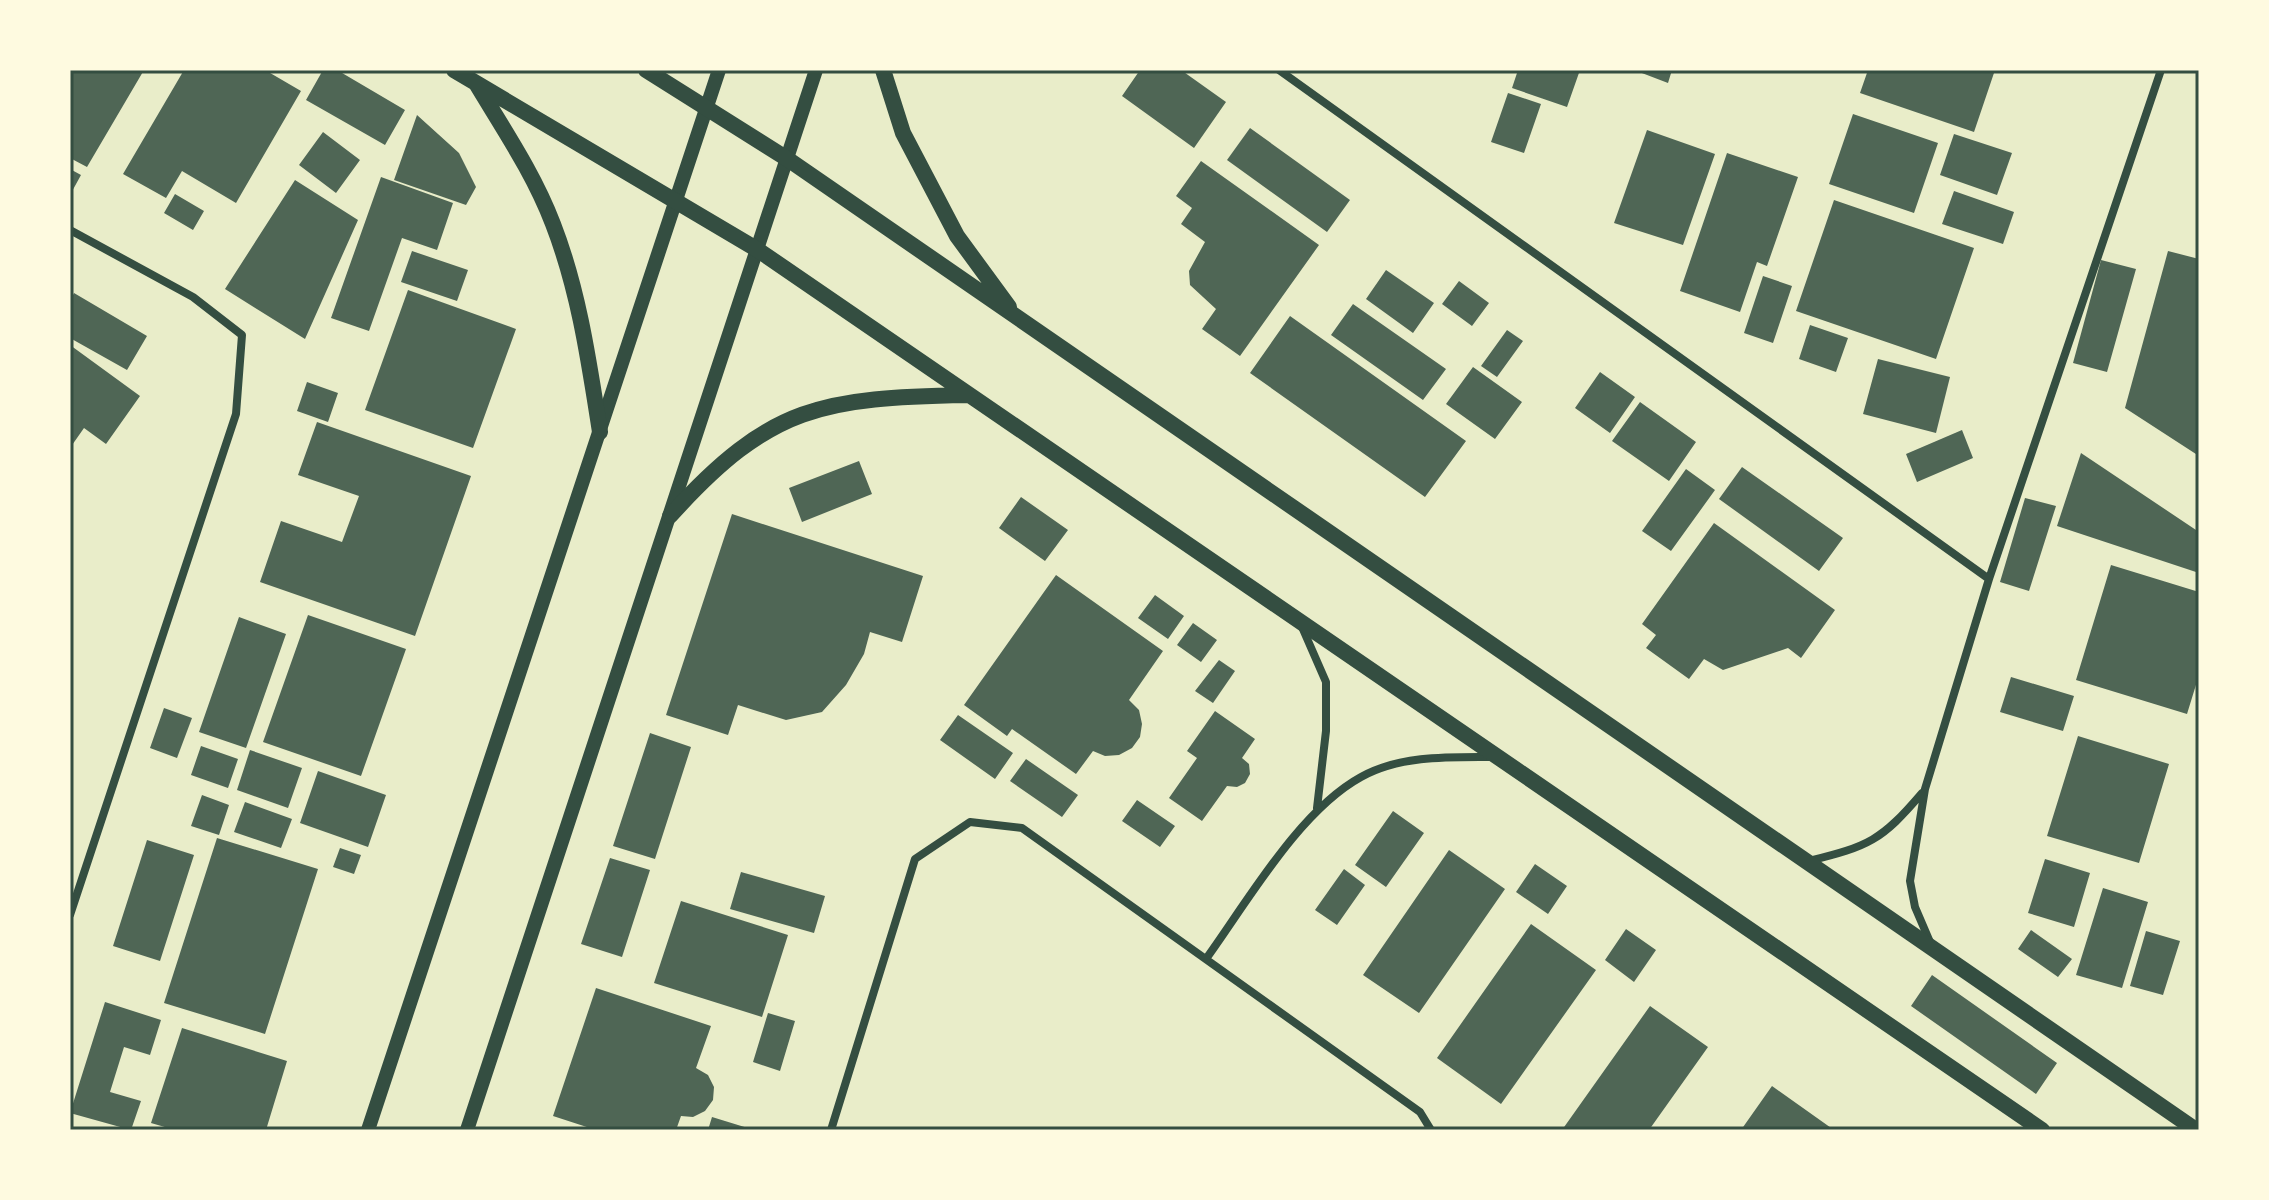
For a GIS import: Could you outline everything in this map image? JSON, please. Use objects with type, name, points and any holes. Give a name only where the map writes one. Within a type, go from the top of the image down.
[{"type":"main road","points":[[454,70],[758,250],[2042,1130]]},
{"type":"main road","points":[[646,70],[789,160],[2196,1130]]},
{"type":"main road","points":[[883,70],[903,133],[957,236],[1015,315]]},
{"type":"main road","points":[[476,83],[526,165],[553,224],[581,314],[600,432]]},
{"type":"main road","points":[[670,516],[713,468],[765,430],[806,411],[876,397],[969,395]]},
{"type":"street","points":[[368,1130],[719,70]]},
{"type":"street","points":[[467,1130],[789,160],[816,70]]},
{"type":"street","points":[[1279,70],[1989,579]]},
{"type":"street","points":[[1933,949],[1915,907],[1910,881],[1925,789],[1989,579],[2161,70]]},
{"type":"street","points":[[70,230],[193,297],[242,335],[236,414],[70,915]]},
{"type":"street","points":[[1299,621],[1326,682],[1326,731],[1317,808]]},
{"type":"street","points":[[1206,959],[1317,808],[1363,775],[1429,757],[1499,757]]},
{"type":"street","points":[[1809,861],[1868,845],[1892,828],[1925,789]]},
{"type":"street","points":[[831,1130],[915,859],[970,822],[1022,828],[1420,1112],[1431,1130]]},
{"type":"building","points":[[70,70],[144,70],[87,167],[70,158]]},
{"type":"building","points":[[184,70],[265,70],[301,91],[236,203],[182,171],[166,198],[123,174]]},
{"type":"building","points":[[323,70],[337,70],[405,110],[385,145],[306,100]]},
{"type":"building","points":[[1140,70],[1181,70],[1226,102],[1194,148],[1122,96]]},
{"type":"building","points":[[1518,70],[1580,70],[1567,107],[1512,88]]},
{"type":"building","points":[[1634,70],[1672,70],[1668,83]]},
{"type":"building","points":[[1868,70],[1995,70],[1974,132],[1860,93]]},
{"type":"building","points":[[1508,93],[1541,104],[1524,153],[1491,142]]},
{"type":"building","points":[[1853,114],[1938,143],[1914,213],[1829,184]]},
{"type":"building","points":[[417,115],[459,153],[476,187],[466,205],[394,180]]},
{"type":"building","points":[[1250,128],[1350,200],[1327,232],[1227,160]]},
{"type":"building","points":[[1647,130],[1715,154],[1683,245],[1614,223]]},
{"type":"building","points":[[323,132],[360,160],[336,193],[299,165]]},
{"type":"building","points":[[1954,134],[2012,153],[1997,195],[1940,175]]},
{"type":"building","points":[[1727,153],[1798,177],[1767,266],[1757,262],[1740,312],[1680,291]]},
{"type":"building","points":[[1201,161],[1319,245],[1240,356],[1202,329],[1216,309],[1190,285],[1189,271],[1205,242],[1181,224],[1192,208],[1176,196]]},
{"type":"building","points":[[70,169],[81,175],[70,195]]},
{"type":"building","points":[[381,177],[453,203],[437,250],[402,238],[369,331],[331,318]]},
{"type":"building","points":[[295,180],[358,220],[305,339],[225,289]]},
{"type":"building","points":[[1954,191],[2014,212],[2003,244],[1942,224]]},
{"type":"building","points":[[175,194],[204,211],[193,230],[164,213]]},
{"type":"building","points":[[1834,200],[1974,248],[1936,359],[1796,311]]},
{"type":"building","points":[[412,251],[468,270],[457,301],[401,282]]},
{"type":"building","points":[[2168,251],[2199,259],[2199,456],[2125,408]]},
{"type":"building","points":[[2101,260],[2136,269],[2107,372],[2073,363]]},
{"type":"building","points":[[1386,270],[1434,303],[1413,333],[1366,299]]},
{"type":"building","points":[[1763,276],[1792,286],[1773,343],[1744,333]]},
{"type":"building","points":[[1459,281],[1489,303],[1472,326],[1442,304]]},
{"type":"building","points":[[408,290],[516,329],[473,448],[365,410]]},
{"type":"building","points":[[74,293],[147,336],[127,370],[70,338],[70,301]]},
{"type":"building","points":[[1353,304],[1446,369],[1423,400],[1331,335]]},
{"type":"building","points":[[1290,316],[1466,441],[1425,497],[1250,373]]},
{"type":"building","points":[[1810,325],[1848,338],[1836,372],[1799,359]]},
{"type":"building","points":[[1507,330],[1523,341],[1497,377],[1481,366]]},
{"type":"building","points":[[70,345],[140,396],[106,444],[84,428],[70,448]]},
{"type":"building","points":[[1878,359],[1950,377],[1936,433],[1863,414]]},
{"type":"building","points":[[1473,367],[1522,402],[1495,439],[1446,404]]},
{"type":"building","points":[[1600,372],[1635,397],[1610,433],[1575,408]]},
{"type":"building","points":[[307,382],[338,393],[328,422],[297,411]]},
{"type":"building","points":[[1640,402],[1696,442],[1669,481],[1612,441]]},
{"type":"building","points":[[317,422],[471,476],[415,636],[260,582],[281,521],[342,542],[359,496],[298,475]]},
{"type":"building","points":[[1962,430],[1973,458],[1917,482],[1906,454]]},
{"type":"building","points":[[2081,453],[2199,532],[2199,573],[2057,526]]},
{"type":"building","points":[[859,461],[872,494],[802,522],[789,488]]},
{"type":"building","points":[[1742,467],[1843,538],[1819,571],[1719,499]]},
{"type":"building","points":[[1686,469],[1715,490],[1671,551],[1642,531]]},
{"type":"building","points":[[1021,497],[1068,530],[1045,561],[999,528]]},
{"type":"building","points":[[2025,498],[2056,506],[2029,591],[2000,582]]},
{"type":"building","points":[[732,514],[923,576],[902,642],[870,632],[864,654],[846,685],[822,712],[786,720],[738,705],[728,735],[666,715]]},
{"type":"building","points":[[1714,523],[1835,610],[1801,658],[1788,648],[1723,670],[1704,659],[1689,679],[1646,648],[1656,635],[1642,624]]},
{"type":"building","points":[[2111,565],[2199,592],[2199,675],[2187,714],[2076,680]]},
{"type":"building","points":[[1056,575],[1163,651],[1129,700],[1139,710],[1142,724],[1140,737],[1132,748],[1119,755],[1105,756],[1093,751],[1076,774],[1012,729],[1007,736],[964,705]]},
{"type":"building","points":[[1155,595],[1184,616],[1168,639],[1138,618]]},
{"type":"building","points":[[308,615],[406,649],[361,776],[263,742]]},
{"type":"building","points":[[239,617],[286,634],[246,748],[199,732]]},
{"type":"building","points":[[1193,623],[1217,640],[1201,662],[1177,645]]},
{"type":"building","points":[[1219,660],[1235,671],[1213,703],[1195,691]]},
{"type":"building","points":[[2011,677],[2074,696],[2063,731],[2000,712]]},
{"type":"building","points":[[164,708],[192,718],[177,758],[150,748]]},
{"type":"building","points":[[1215,711],[1255,739],[1242,758],[1249,764],[1250,774],[1245,783],[1237,787],[1227,786],[1202,821],[1169,798],[1197,758],[1187,751]]},
{"type":"building","points":[[958,715],[1013,753],[995,779],[940,740]]},
{"type":"building","points":[[650,733],[691,747],[655,859],[613,846]]},
{"type":"building","points":[[2078,736],[2169,764],[2139,863],[2047,836]]},
{"type":"building","points":[[201,746],[238,759],[228,788],[191,775]]},
{"type":"building","points":[[250,750],[302,768],[288,808],[237,790]]},
{"type":"building","points":[[1026,759],[1078,795],[1062,817],[1010,781]]},
{"type":"building","points":[[318,771],[386,795],[368,847],[300,823]]},
{"type":"building","points":[[202,795],[229,805],[219,835],[191,826]]},
{"type":"building","points":[[1137,800],[1175,826],[1160,847],[1122,821]]},
{"type":"building","points":[[245,802],[292,819],[281,848],[234,832]]},
{"type":"building","points":[[1393,811],[1424,833],[1386,887],[1355,865]]},
{"type":"building","points":[[217,838],[318,869],[265,1034],[164,1003]]},
{"type":"building","points":[[147,840],[194,855],[160,961],[113,946]]},
{"type":"building","points":[[340,848],[361,855],[354,874],[333,867]]},
{"type":"building","points":[[1449,850],[1505,889],[1419,1013],[1363,975]]},
{"type":"building","points":[[610,858],[650,870],[622,957],[581,944]]},
{"type":"building","points":[[2045,859],[2090,873],[2074,927],[2028,913]]},
{"type":"building","points":[[1535,864],[1567,886],[1548,914],[1516,892]]},
{"type":"building","points":[[1344,869],[1365,885],[1337,925],[1315,910]]},
{"type":"building","points":[[741,872],[825,896],[814,933],[730,909]]},
{"type":"building","points":[[2103,888],[2148,902],[2122,988],[2076,975]]},
{"type":"building","points":[[681,901],[788,935],[762,1017],[654,983]]},
{"type":"building","points":[[1531,924],[1596,970],[1501,1104],[1437,1058]]},
{"type":"building","points":[[1626,929],[1656,950],[1634,982],[1605,960]]},
{"type":"building","points":[[2031,930],[2072,959],[2058,977],[2018,949]]},
{"type":"building","points":[[2146,931],[2180,941],[2163,995],[2130,986]]},
{"type":"building","points":[[1932,975],[2057,1063],[2036,1094],[1911,1006]]},
{"type":"building","points":[[596,988],[711,1026],[696,1068],[708,1075],[714,1087],[713,1100],[705,1111],[693,1117],[681,1116],[676,1130],[596,1130],[553,1116]]},
{"type":"building","points":[[105,1002],[161,1020],[150,1055],[124,1047],[110,1092],[141,1101],[131,1130],[70,1113]]},
{"type":"building","points":[[1650,1006],[1708,1047],[1649,1130],[1562,1130]]},
{"type":"building","points":[[768,1013],[795,1021],[780,1071],[753,1062]]},
{"type":"building","points":[[182,1028],[287,1061],[266,1130],[175,1130],[151,1123]]},
{"type":"building","points":[[1772,1086],[1834,1130],[1741,1130]]},
{"type":"building","points":[[712,1117],[751,1129],[751,1130],[708,1130]]}]
